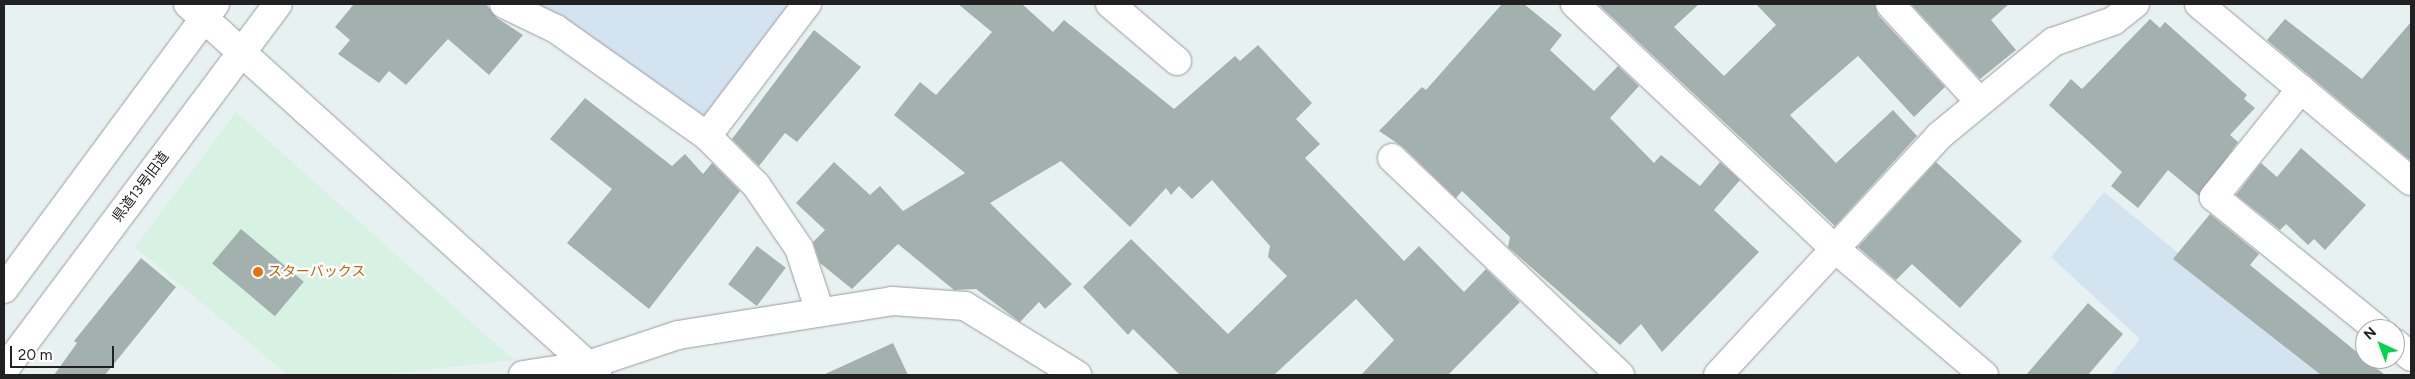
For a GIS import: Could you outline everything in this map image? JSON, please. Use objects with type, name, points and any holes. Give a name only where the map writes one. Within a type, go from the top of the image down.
[{"type":"street","name":"県道13号旧道","points":[[4,370],[278,4]]},
{"type":"street","points":[[504,4],[556,29],[707,136],[756,185],[799,248],[820,312]]},
{"type":"street","points":[[707,136],[807,4]]},
{"type":"street","points":[[1110,4],[1177,61]]},
{"type":"street","points":[[1575,4],[1833,247],[1984,375]]},
{"type":"street","points":[[1890,4],[1979,101]]},
{"type":"street","points":[[1718,375],[1833,247],[1939,136],[1979,101],[2053,42],[2113,21],[2135,4]]},
{"type":"street","points":[[2199,4],[2411,181]]},
{"type":"street","points":[[4,290],[202,8],[242,51],[594,370]]},
{"type":"street","points":[[2300,90],[2214,197],[2365,319]]},
{"type":"street","points":[[1392,158],[1620,375]]},
{"type":"street","points":[[523,375],[594,370],[678,335],[892,301],[964,306],[1077,375]]},
{"type":"shaded area","points":[[536,4],[783,4],[798,15],[708,126]]},
{"type":"shaded area","points":[[236,112],[514,360],[377,375],[288,375],[135,247]]},
{"type":"shaded area","points":[[2104,192],[2327,375],[2111,375],[2140,339],[2051,257]]},
{"type":"building","points":[[354,4],[486,4],[497,18],[523,35],[489,75],[448,39],[406,85],[389,71],[379,83],[338,54],[350,40],[335,27]]},
{"type":"building","points":[[958,4],[1022,4],[1053,32],[1064,20],[1174,109],[1235,56],[1240,61],[1258,45],[1312,103],[1296,119],[1320,144],[1305,158],[1404,261],[1419,246],[1464,292],[1486,269],[1520,302],[1448,375],[1361,375],[1394,340],[1356,299],[1274,375],[1180,375],[1133,329],[1128,335],[1083,287],[1131,239],[1228,334],[1287,276],[1268,257],[1270,246],[1212,180],[1192,199],[1179,186],[1171,195],[1166,188],[1130,227],[1061,161],[990,203],[1072,284],[1045,309],[1039,302],[1020,322],[976,289],[954,290],[898,244],[852,289],[820,263],[813,242],[825,230],[796,203],[834,162],[870,195],[880,186],[903,211],[965,173],[894,115],[920,82],[936,95],[992,32]]},
{"type":"building","points":[[1502,4],[1524,4],[1562,35],[1550,50],[1594,91],[1618,66],[1639,86],[1610,118],[1654,163],[1661,155],[1700,186],[1720,162],[1740,180],[1714,210],[1759,252],[1662,352],[1641,324],[1620,345],[1508,247],[1510,237],[1462,191],[1456,198],[1403,147],[1379,131],[1422,87],[1426,90]]},
{"type":"building","points":[[1598,4],[1699,4],[1674,27],[1724,76],[1776,25],[1756,4],[1875,4],[1878,15],[1945,87],[1914,117],[1858,56],[1790,115],[1836,163],[1893,110],[1917,136],[1835,226]]},
{"type":"building","points":[[1911,4],[2009,4],[1991,20],[2016,50],[1980,79]]},
{"type":"building","points":[[2150,19],[2160,28],[2165,22],[2247,95],[2244,99],[2255,108],[2230,135],[2238,142],[2199,196],[2168,170],[2138,208],[2111,186],[2122,172],[2049,105],[2071,79],[2082,89]]},
{"type":"building","points":[[2285,19],[2362,79],[2411,22],[2411,161],[2267,40]]},
{"type":"building","points":[[814,30],[861,67],[797,142],[785,133],[759,166],[732,139]]},
{"type":"building","points":[[585,98],[672,166],[685,154],[703,174],[712,163],[740,191],[649,309],[567,243],[612,189],[550,139]]},
{"type":"building","points":[[2301,148],[2366,205],[2325,250],[2314,239],[2308,245],[2286,224],[2280,230],[2236,195],[2261,163],[2277,177]]},
{"type":"building","points":[[1936,162],[2022,241],[1960,308],[1912,264],[1896,280],[1858,247]]},
{"type":"building","points":[[2210,214],[2259,254],[2250,265],[2355,351],[2355,369],[2378,369],[2385,375],[2321,375],[2173,259]]},
{"type":"building","name":"スターバックス","points":[[241,229],[304,282],[275,316],[212,263]]},
{"type":"building","points":[[757,246],[786,268],[757,306],[728,284]]},
{"type":"building","points":[[141,258],[176,287],[105,375],[54,375],[77,343],[74,341]]},
{"type":"building","points":[[2088,303],[2123,334],[2088,375],[2026,375]]},
{"type":"building","points":[[893,343],[908,375],[823,375]]},
{"type":"place","name":"スターバックス","points":[[258,272]]}]
